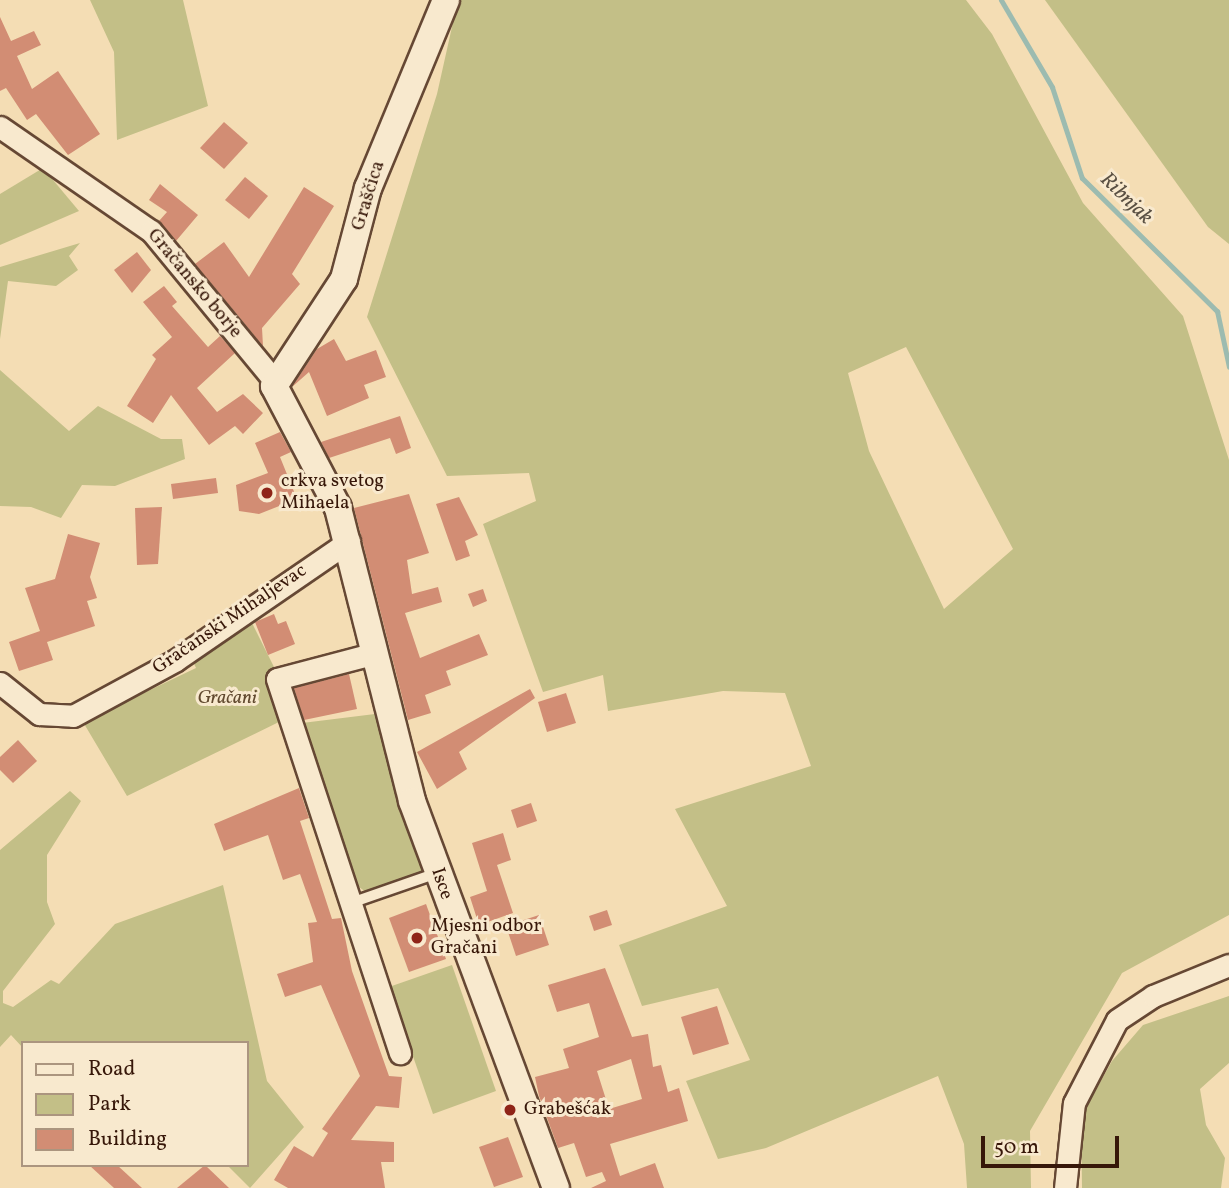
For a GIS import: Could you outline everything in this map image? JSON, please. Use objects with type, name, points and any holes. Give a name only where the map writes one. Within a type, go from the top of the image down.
[{"type":"street","name":"Graščica","points":[[274,380],[344,279],[368,188],[446,0]]},
{"type":"street","name":"Gračansko borje","points":[[0,127],[151,231],[274,380]]},
{"type":"street","name":"Isce","points":[[274,380],[349,541],[390,733],[437,873],[556,1188]]},
{"type":"street","name":"Gračanski Mihaljevac","points":[[0,683],[39,714],[73,716],[176,660],[349,541]]},
{"type":"street","points":[[372,654],[277,679],[348,904],[400,1053]]},
{"type":"street","points":[[1065,1188],[1074,1102],[1105,1037],[1131,1007],[1229,965]]},
{"type":"lane","points":[[348,904],[437,873]]},
{"type":"green space","points":[[90,0],[183,0],[208,106],[117,140],[114,52]]},
{"type":"green space","points":[[458,0],[966,0],[992,34],[1083,203],[1183,316],[1229,460],[1229,915],[1122,973],[1030,1131],[1031,1188],[967,1188],[964,1144],[938,1076],[766,1148],[718,1159],[686,1081],[750,1060],[718,988],[642,1006],[619,945],[727,906],[675,809],[811,766],[785,693],[723,691],[608,711],[603,675],[543,692],[483,524],[536,501],[529,473],[447,476],[367,317],[437,94]],"holes":[[[906,347],[1013,549],[944,609],[869,451],[848,373]]]},
{"type":"green space","points":[[1045,0],[1229,0],[1229,244],[1208,227]]},
{"type":"green space","points":[[43,168],[79,211],[0,245],[0,194]]},
{"type":"green space","points":[[80,243],[69,256],[78,270],[56,286],[8,281],[0,339],[0,267]]},
{"type":"green space","points":[[0,370],[69,431],[98,406],[161,439],[182,439],[185,459],[115,486],[82,485],[61,518],[31,507],[0,506]]},
{"type":"green space","name":"Gračani","points":[[248,615],[277,673],[267,678],[283,720],[127,796],[83,722],[196,668],[191,657]]},
{"type":"green space","points":[[375,714],[423,874],[366,892],[352,882],[324,785],[294,724]]},
{"type":"green space","points":[[70,791],[81,801],[47,855],[47,902],[55,924],[3,991],[3,1003],[13,1007],[51,980],[59,984],[115,924],[223,885],[267,1081],[304,1127],[250,1188],[229,1167],[248,1167],[248,1041],[21,1041],[21,1046],[11,1035],[0,1047],[0,850]]},
{"type":"green space","points":[[452,965],[496,1091],[433,1114],[389,987]]},
{"type":"green space","points":[[1229,996],[1229,1063],[1200,1089],[1206,1125],[1225,1158],[1221,1188],[1082,1188],[1081,1117],[1112,1061],[1143,1025]]},
{"type":"building","points":[[0,17],[11,41],[34,31],[41,45],[17,56],[32,89],[58,71],[100,134],[68,155],[36,114],[27,120],[6,88],[0,91]]},
{"type":"building","points":[[224,122],[248,143],[224,169],[200,148]]},
{"type":"building","points":[[245,177],[268,196],[249,219],[225,200]]},
{"type":"building","points":[[160,184],[198,215],[176,241],[159,221],[167,212],[149,200]]},
{"type":"building","points":[[304,187],[334,206],[292,274],[300,284],[262,328],[263,346],[195,264],[224,242],[249,277]]},
{"type":"building","points":[[137,252],[151,270],[132,293],[114,270]]},
{"type":"building","points":[[164,286],[177,302],[172,306],[208,347],[220,336],[235,353],[197,388],[217,412],[243,394],[263,413],[243,434],[235,426],[209,445],[171,395],[153,423],[127,406],[156,359],[152,355],[172,337],[143,302]]},
{"type":"building","points":[[334,339],[346,361],[376,350],[386,377],[364,385],[369,398],[327,416],[309,372],[292,387],[317,349]]},
{"type":"building","points":[[400,416],[411,448],[396,454],[390,438],[329,458],[321,442]]},
{"type":"building","points":[[280,432],[291,452],[280,457],[297,499],[259,514],[239,511],[236,485],[268,473],[255,443]]},
{"type":"building","points":[[216,478],[218,493],[173,499],[171,484]]},
{"type":"building","points":[[409,494],[429,553],[407,560],[412,594],[438,587],[442,602],[405,613],[420,658],[479,634],[488,655],[446,671],[451,685],[425,695],[431,713],[408,720],[354,508]]},
{"type":"building","points":[[459,497],[478,535],[465,541],[470,556],[456,561],[436,504]]},
{"type":"building","points":[[162,507],[158,564],[137,565],[135,508]]},
{"type":"building","points":[[68,534],[100,543],[90,577],[97,598],[87,601],[95,626],[47,642],[53,660],[19,671],[9,642],[40,631],[25,588],[55,579]]},
{"type":"building","points":[[483,589],[487,601],[473,607],[468,594]]},
{"type":"building","points":[[274,614],[278,624],[286,621],[295,644],[268,655],[255,622]]},
{"type":"building","points":[[349,674],[357,709],[304,720],[294,688]]},
{"type":"building","points":[[530,689],[535,698],[459,752],[467,769],[437,789],[417,752]]},
{"type":"building","points":[[566,693],[576,723],[547,732],[538,702]]},
{"type":"building","points":[[18,740],[37,761],[13,783],[0,770],[0,757]]},
{"type":"building","points":[[299,788],[309,818],[300,821],[332,919],[341,918],[352,971],[389,1076],[402,1077],[399,1108],[376,1106],[351,1140],[394,1142],[394,1162],[381,1162],[385,1188],[288,1188],[274,1180],[294,1146],[313,1157],[328,1133],[322,1129],[360,1076],[321,985],[285,997],[277,974],[313,962],[308,923],[317,922],[300,874],[283,880],[268,835],[224,851],[214,824]]},
{"type":"building","points":[[531,803],[537,821],[517,828],[511,810]]},
{"type":"building","points":[[503,833],[511,860],[497,865],[513,913],[479,925],[470,897],[487,891],[472,843]]},
{"type":"building","name":"Mjesni odbor Gračani","points":[[426,904],[446,959],[409,972],[389,918]]},
{"type":"building","points":[[607,910],[612,925],[594,931],[589,916]]},
{"type":"building","points":[[539,915],[549,945],[516,956],[506,926]]},
{"type":"building","points":[[605,968],[632,1037],[648,1034],[653,1067],[661,1065],[668,1092],[679,1088],[688,1121],[610,1144],[620,1176],[655,1163],[664,1188],[591,1188],[606,1181],[602,1172],[586,1177],[574,1143],[558,1148],[535,1077],[569,1068],[563,1049],[599,1037],[589,1003],[557,1012],[548,985]],"holes":[[[631,1059],[642,1099],[609,1109],[597,1071]]]},
{"type":"building","points":[[717,1006],[729,1044],[693,1055],[681,1017]]},
{"type":"building","points":[[508,1137],[523,1177],[494,1187],[479,1147]]},
{"type":"building","points":[[91,1167],[119,1167],[142,1188],[114,1188]]},
{"type":"building","points":[[203,1167],[207,1167],[229,1188],[177,1188]]},
{"type":"waterway","name":"Ribnjak","points":[[1001,0],[1052,87],[1082,178],[1217,311],[1229,367]]},
{"type":"place","name":"crkva svetog Mihaela","points":[[267,493]]},
{"type":"place","name":"Mjesni odbor Gračani","points":[[417,938]]},
{"type":"place","name":"Grabešćak","points":[[510,1110]]}]
